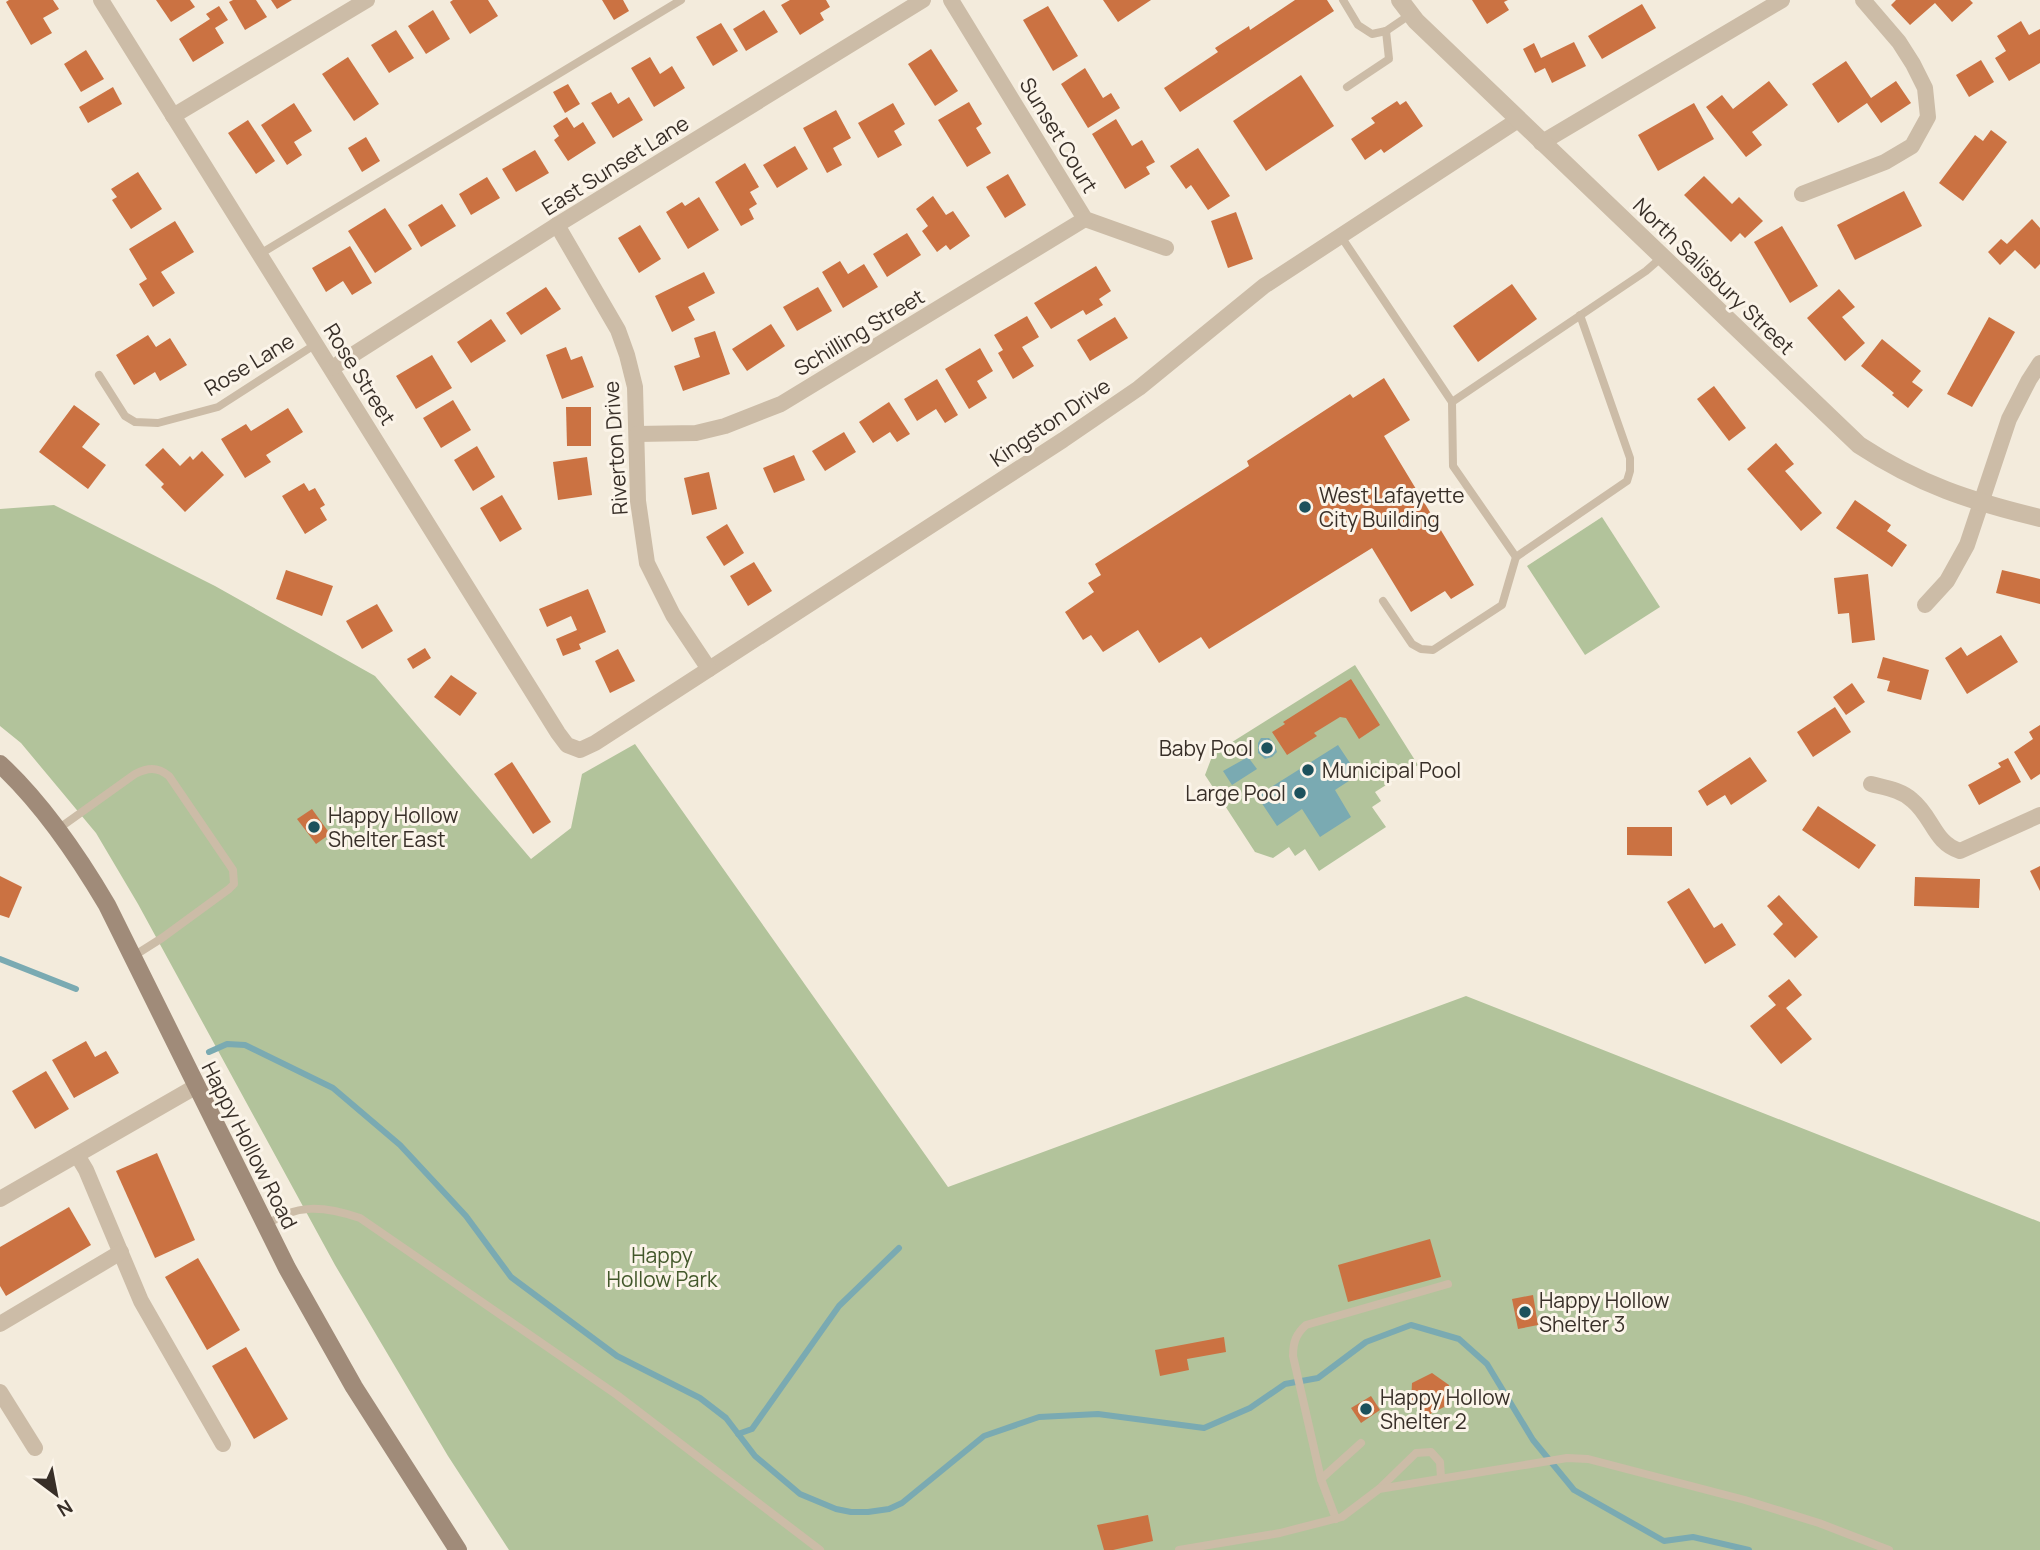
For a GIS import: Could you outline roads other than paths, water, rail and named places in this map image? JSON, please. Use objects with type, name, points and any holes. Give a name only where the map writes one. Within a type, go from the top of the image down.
[{"type":"main road","name":"Happy Hollow Road","points":[[0,764],[22,784],[57,829],[107,905],[265,1226],[354,1387],[458,1550]]},
{"type":"street","name":"Rose Street","points":[[101,0],[558,733],[567,745],[580,750],[595,743]]},
{"type":"street","points":[[173,116],[367,0]]},
{"type":"street","name":"East Sunset Lane","points":[[332,368],[557,225],[923,0]]},
{"type":"street","name":"Sunset Court","points":[[951,0],[1085,219],[1166,248]]},
{"type":"street","points":[[1541,143],[1782,0]]},
{"type":"street","points":[[1802,194],[1885,162],[1912,146],[1928,117],[1925,88],[1913,64],[1899,42],[1863,0]]},
{"type":"street","name":"North Salisbury Street","points":[[1406,7],[1541,143],[1859,445],[1918,480],[1980,504],[2040,518]]},
{"type":"street","name":"Kingston Drive","points":[[595,743],[1063,440],[1139,387],[1264,286],[1518,120]]},
{"type":"street","name":"Schilling Street","points":[[637,433],[696,433],[725,426],[781,404],[1085,219]]},
{"type":"street","name":"Riverton Drive","points":[[557,225],[618,330],[635,387],[638,501],[647,563],[673,615],[709,669]]},
{"type":"street","points":[[1925,605],[1947,582],[1966,545],[2009,419],[2040,363]]},
{"type":"street","points":[[1871,784],[1904,794],[1914,801],[1930,820],[1941,841],[1949,848],[1960,851],[2040,816]]},
{"type":"street","points":[[0,1199],[195,1087]]},
{"type":"street","points":[[77,1155],[86,1170],[141,1301],[223,1444]]},
{"type":"street","points":[[0,1324],[121,1252]]},
{"type":"street","points":[[0,1392],[35,1448]]},
{"type":"lane","points":[[260,254],[681,0]]},
{"type":"lane","points":[[1343,0],[1358,24],[1372,34],[1386,31],[1406,7]]},
{"type":"lane","points":[[1347,87],[1389,59],[1386,31]]},
{"type":"lane","points":[[1340,235],[1452,402],[1453,466],[1516,557]]},
{"type":"lane","points":[[1452,402],[1662,257]]},
{"type":"lane","points":[[1383,601],[1412,644],[1421,649],[1433,650],[1502,604],[1516,557],[1627,481],[1630,458],[1580,315]]},
{"type":"lane","name":"Rose Lane","points":[[99,375],[125,416],[135,422],[158,423],[218,407],[316,344]]},
{"type":"lane","points":[[57,829],[146,768],[155,769],[169,776],[233,870],[234,884],[229,889],[132,957]]},
{"type":"lane","points":[[265,1226],[281,1214],[299,1210],[339,1211],[360,1218],[617,1395],[820,1550]]},
{"type":"lane","points":[[1336,1519],[1321,1479],[1295,1369],[1293,1343],[1298,1332],[1306,1325],[1448,1284]]},
{"type":"lane","points":[[1321,1479],[1361,1443]]},
{"type":"lane","points":[[1179,1550],[1280,1534],[1336,1519],[1379,1489],[1416,1453],[1430,1452],[1440,1462],[1441,1478]]},
{"type":"lane","points":[[1379,1489],[1529,1463],[1567,1458],[1588,1459],[1745,1500],[1819,1523],[1889,1550]]},
{"type":"water","name":"Baby Pool","points":[[1261,738],[1269,738],[1274,743],[1277,752],[1272,757],[1265,759],[1258,753]]},
{"type":"water","name":"Large Pool","points":[[1338,745],[1358,775],[1335,790],[1351,817],[1320,837],[1302,809],[1277,826],[1257,796]]},
{"type":"water","points":[[1248,757],[1257,769],[1232,785],[1223,771]]},
{"type":"waterway","points":[[0,959],[76,989]]},
{"type":"waterway","points":[[209,1052],[227,1044],[245,1045],[333,1088],[400,1145],[466,1216],[511,1277],[617,1356],[700,1398],[726,1418],[755,1456],[800,1494],[836,1509],[851,1512],[889,1509],[902,1503],[984,1436],[1039,1417],[1098,1414],[1204,1428],[1250,1408],[1285,1384],[1318,1378],[1366,1342],[1411,1325],[1459,1339],[1487,1364],[1533,1440],[1574,1490],[1664,1541],[1693,1537],[1749,1550]]},
{"type":"waterway","points":[[738,1434],[752,1429],[839,1306],[899,1248]]},
{"type":"place","name":"West Lafayette City Building","points":[[1305,507]]},
{"type":"place","name":"Baby Pool","points":[[1267,748]]},
{"type":"place","name":"Municipal Pool","points":[[1308,770]]},
{"type":"place","name":"Large Pool","points":[[1300,793]]},
{"type":"place","name":"Happy Hollow Shelter East","points":[[314,827]]},
{"type":"place","name":"Happy Hollow Shelter 3","points":[[1525,1312]]},
{"type":"place","name":"Happy Hollow Shelter 2","points":[[1366,1409]]},
{"type":"park label","name":"Happy Hollow Park","points":[[662,1267]]}]
